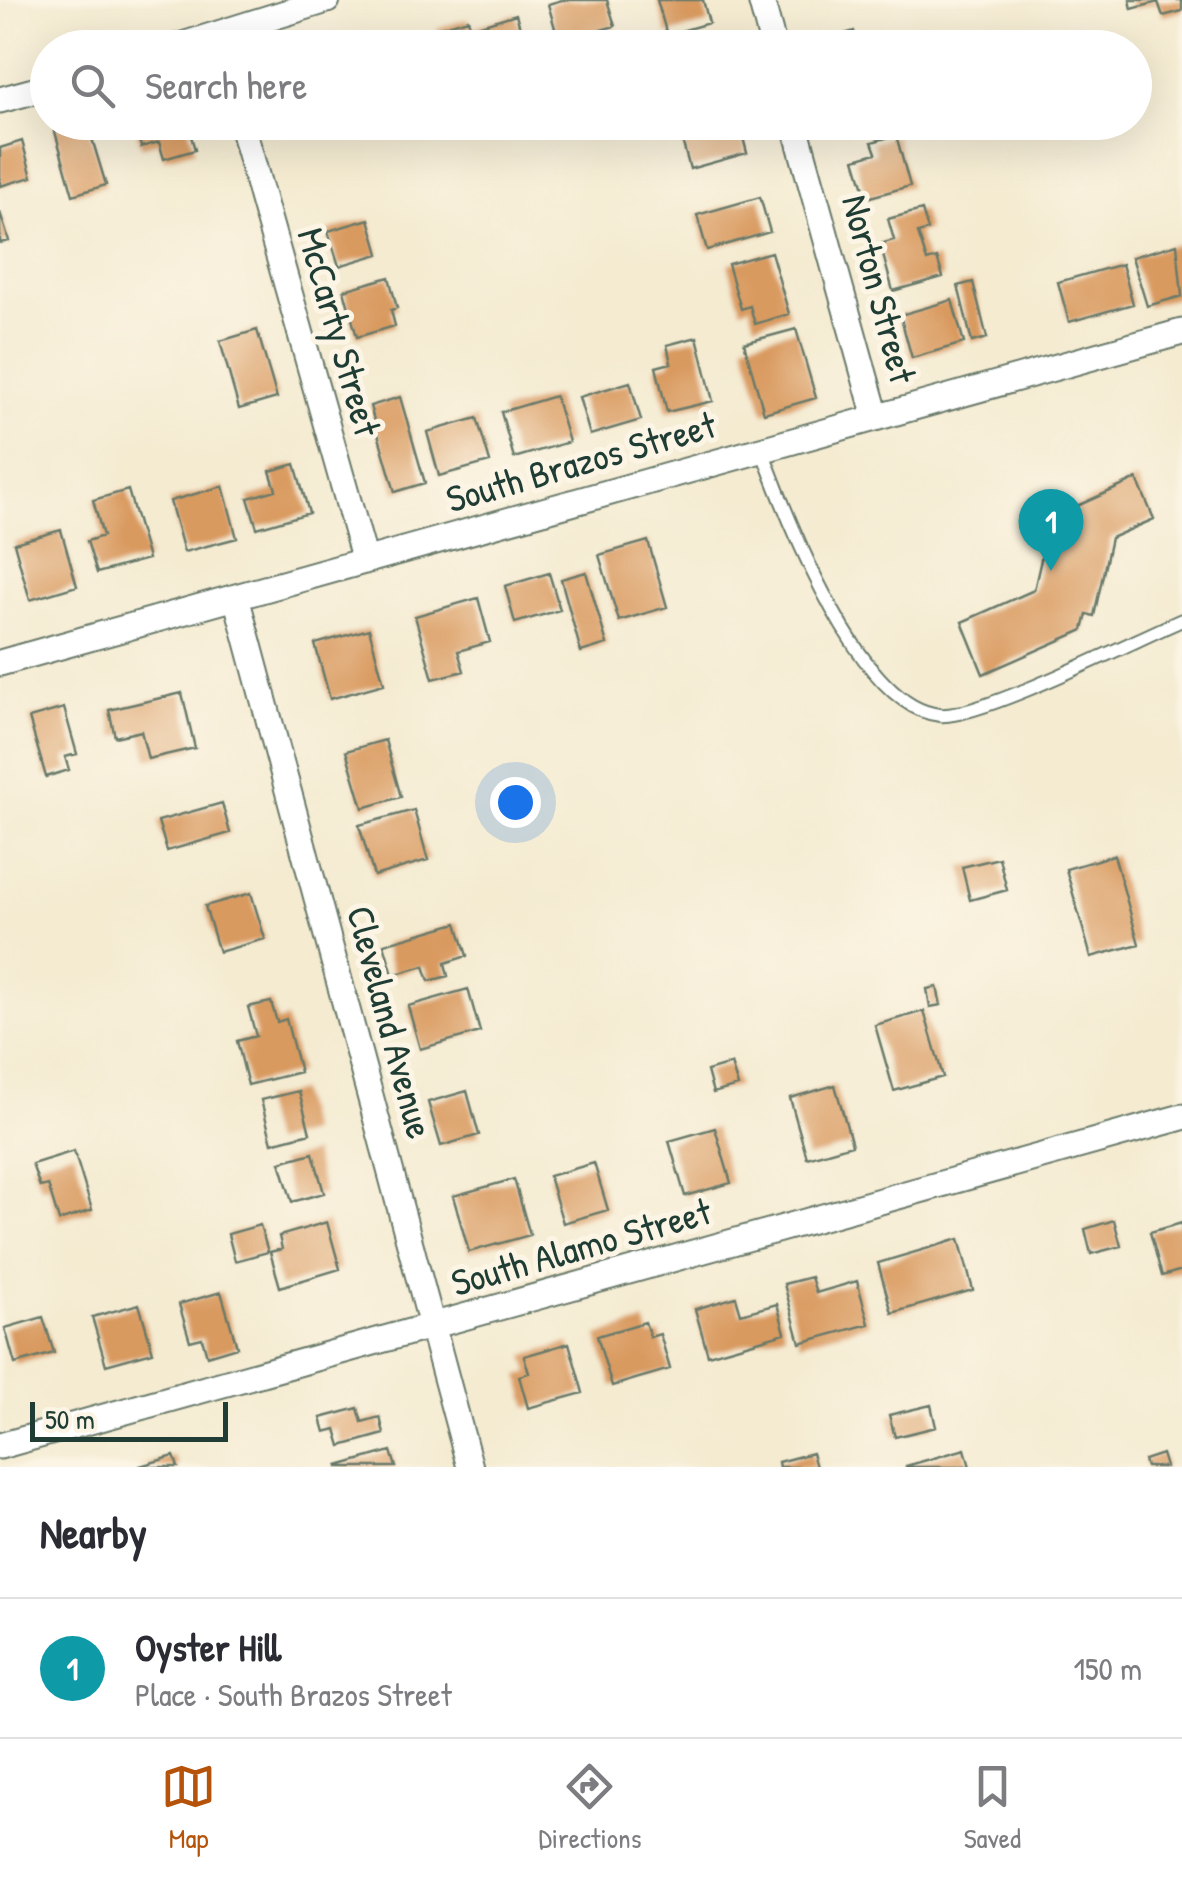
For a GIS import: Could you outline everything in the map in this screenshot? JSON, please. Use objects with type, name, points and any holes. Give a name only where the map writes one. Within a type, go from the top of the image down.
[{"type":"street","points":[[243,30],[327,0]]},
{"type":"street","points":[[760,0],[769,30]]},
{"type":"street","points":[[0,100],[30,92]]},
{"type":"street","name":"McCarty Street","points":[[247,140],[364,561]]},
{"type":"street","name":"Norton Street","points":[[799,140],[876,417]]},
{"type":"street","name":"South Brazos Street","points":[[0,663],[1182,332]]},
{"type":"street","name":"Cleveland Avenue","points":[[236,597],[470,1467]]},
{"type":"street","name":"South Alamo Street","points":[[0,1446],[1182,1117]]},
{"type":"lane","points":[[762,450],[795,539],[864,661],[901,702],[940,716],[984,706],[1182,620]]},
{"type":"building","points":[[562,0],[607,0],[615,26],[601,30],[556,30],[548,4]]},
{"type":"building","points":[[657,0],[703,0],[709,23],[684,30],[666,30]]},
{"type":"building","points":[[1130,0],[1182,0],[1182,11],[1163,16],[1158,2],[1132,9]]},
{"type":"building","points":[[516,14],[521,30],[437,28],[468,19],[471,28]]},
{"type":"building","points":[[57,140],[92,140],[106,185],[73,195]]},
{"type":"building","points":[[139,140],[192,140],[195,150],[164,159],[159,142],[141,147]]},
{"type":"building","points":[[682,140],[744,140],[747,153],[690,169]]},
{"type":"building","points":[[897,140],[910,186],[867,198],[855,159],[876,153],[872,142]]},
{"type":"building","points":[[22,141],[32,177],[0,186],[0,148]]},
{"type":"building","points":[[760,197],[770,232],[707,250],[697,215]]},
{"type":"building","points":[[922,210],[928,230],[918,233],[927,261],[937,258],[943,277],[893,291],[880,244],[894,240],[888,219]]},
{"type":"building","points":[[0,212],[9,241],[0,243]]},
{"type":"building","points":[[369,219],[379,254],[339,266],[328,231]]},
{"type":"building","points":[[1177,244],[1182,296],[1147,306],[1132,257]]},
{"type":"building","points":[[771,252],[789,314],[755,324],[750,306],[741,309],[728,264]]},
{"type":"building","points":[[1122,264],[1133,304],[1069,322],[1058,282]]},
{"type":"building","points":[[389,277],[397,308],[391,310],[395,326],[357,337],[344,290]]},
{"type":"building","points":[[973,282],[987,338],[972,342],[958,286]]},
{"type":"building","points":[[952,300],[964,343],[912,358],[900,315]]},
{"type":"building","points":[[796,329],[816,398],[764,413],[744,343]]},
{"type":"building","points":[[257,330],[277,398],[239,409],[220,341]]},
{"type":"building","points":[[697,337],[713,401],[667,412],[656,367],[671,363],[667,345]]},
{"type":"building","points":[[630,382],[641,420],[590,435],[579,397]]},
{"type":"building","points":[[555,396],[569,442],[514,458],[501,412]]},
{"type":"building","points":[[400,397],[425,483],[395,492],[370,406]]},
{"type":"building","points":[[477,418],[490,462],[439,476],[427,432]]},
{"type":"building","points":[[295,464],[309,513],[257,528],[248,498],[276,490],[270,471]]},
{"type":"building","points":[[1137,479],[1154,519],[1111,538],[1094,616],[1087,614],[1083,630],[983,674],[962,622],[1034,590],[1048,529],[1063,532],[1068,510]]},
{"type":"building","points":[[223,486],[237,538],[184,552],[170,501]]},
{"type":"building","points":[[128,490],[148,559],[97,573],[87,541],[103,536],[93,500]]},
{"type":"building","points":[[61,530],[77,586],[30,600],[14,543]]},
{"type":"building","points":[[648,541],[667,607],[619,621],[599,555]]},
{"type":"building","points":[[586,572],[607,644],[581,652],[561,579]]},
{"type":"building","points":[[549,573],[560,610],[515,623],[505,586]]},
{"type":"building","points":[[478,598],[490,642],[458,651],[464,671],[433,679],[415,616]]},
{"type":"building","points":[[369,629],[384,684],[330,699],[315,644]]},
{"type":"building","points":[[182,693],[195,748],[148,759],[141,731],[115,737],[109,710]]},
{"type":"building","points":[[64,708],[77,754],[65,757],[69,770],[46,777],[29,718]]},
{"type":"building","points":[[385,740],[401,797],[363,808],[346,751]]},
{"type":"building","points":[[222,803],[230,833],[167,851],[158,821]]},
{"type":"building","points":[[414,810],[428,860],[374,876],[359,825]]},
{"type":"building","points":[[1114,855],[1139,944],[1091,957],[1066,869]]},
{"type":"building","points":[[999,858],[1007,890],[970,900],[962,867]]},
{"type":"building","points":[[251,893],[265,939],[219,952],[205,906]]},
{"type":"building","points":[[457,923],[467,956],[445,963],[448,976],[429,981],[424,966],[393,975],[384,944]]},
{"type":"building","points":[[937,987],[941,1005],[930,1007],[927,989]]},
{"type":"building","points":[[468,989],[480,1032],[420,1049],[408,1006]]},
{"type":"building","points":[[271,1002],[277,1022],[286,1019],[300,1072],[248,1085],[237,1041],[256,1036],[248,1007]]},
{"type":"building","points":[[924,1011],[943,1077],[894,1091],[875,1025]]},
{"type":"building","points":[[731,1064],[738,1086],[713,1093],[707,1071]]},
{"type":"building","points":[[835,1085],[852,1145],[807,1158],[790,1098]]},
{"type":"building","points":[[299,1091],[310,1133],[272,1143],[261,1100]]},
{"type":"building","points":[[467,1091],[479,1135],[441,1146],[428,1102]]},
{"type":"building","points":[[715,1128],[731,1183],[685,1196],[669,1141]]},
{"type":"building","points":[[74,1151],[92,1210],[59,1221],[48,1185],[40,1187],[32,1164]]},
{"type":"building","points":[[313,1153],[324,1193],[292,1202],[280,1162]]},
{"type":"building","points":[[594,1163],[608,1210],[563,1223],[549,1176]]},
{"type":"building","points":[[514,1179],[530,1235],[469,1252],[453,1196]]},
{"type":"building","points":[[1114,1220],[1121,1246],[1091,1254],[1085,1229]]},
{"type":"building","points":[[327,1222],[340,1269],[280,1287],[270,1252],[282,1249],[279,1236]]},
{"type":"building","points":[[1182,1223],[1182,1270],[1162,1276],[1150,1232]]},
{"type":"building","points":[[260,1225],[268,1252],[235,1261],[228,1234]]},
{"type":"building","points":[[959,1239],[973,1290],[892,1313],[878,1263]]},
{"type":"building","points":[[811,1277],[816,1293],[857,1281],[869,1324],[800,1343],[784,1284]]},
{"type":"building","points":[[221,1292],[237,1347],[207,1356],[202,1338],[190,1341],[179,1304]]},
{"type":"building","points":[[736,1297],[741,1314],[777,1304],[785,1333],[708,1355],[695,1309]]},
{"type":"building","points":[[139,1304],[153,1352],[106,1365],[92,1317]]},
{"type":"building","points":[[43,1317],[54,1353],[15,1364],[5,1328]]},
{"type":"building","points":[[645,1322],[650,1337],[660,1334],[670,1369],[612,1386],[597,1336]]},
{"type":"building","points":[[569,1343],[583,1393],[528,1408],[519,1376],[529,1373],[524,1356]]},
{"type":"building","points":[[931,1405],[936,1427],[895,1437],[889,1415]]},
{"type":"building","points":[[358,1408],[362,1422],[380,1417],[384,1434],[341,1446],[336,1429],[325,1432],[321,1418]]},
{"type":"building","points":[[965,1449],[970,1467],[906,1467],[906,1466]]},
{"type":"building","points":[[391,1451],[396,1467],[338,1467],[338,1466]]},
{"type":"building","points":[[812,1453],[816,1467],[779,1467],[778,1462]]},
{"type":"building","points":[[1162,1454],[1166,1467],[1146,1467],[1144,1460]]},
{"type":"building","points":[[174,1456],[178,1467],[140,1467],[140,1466]]},
{"type":"place","name":"Oyster Hill","points":[[1051,571]]}]
